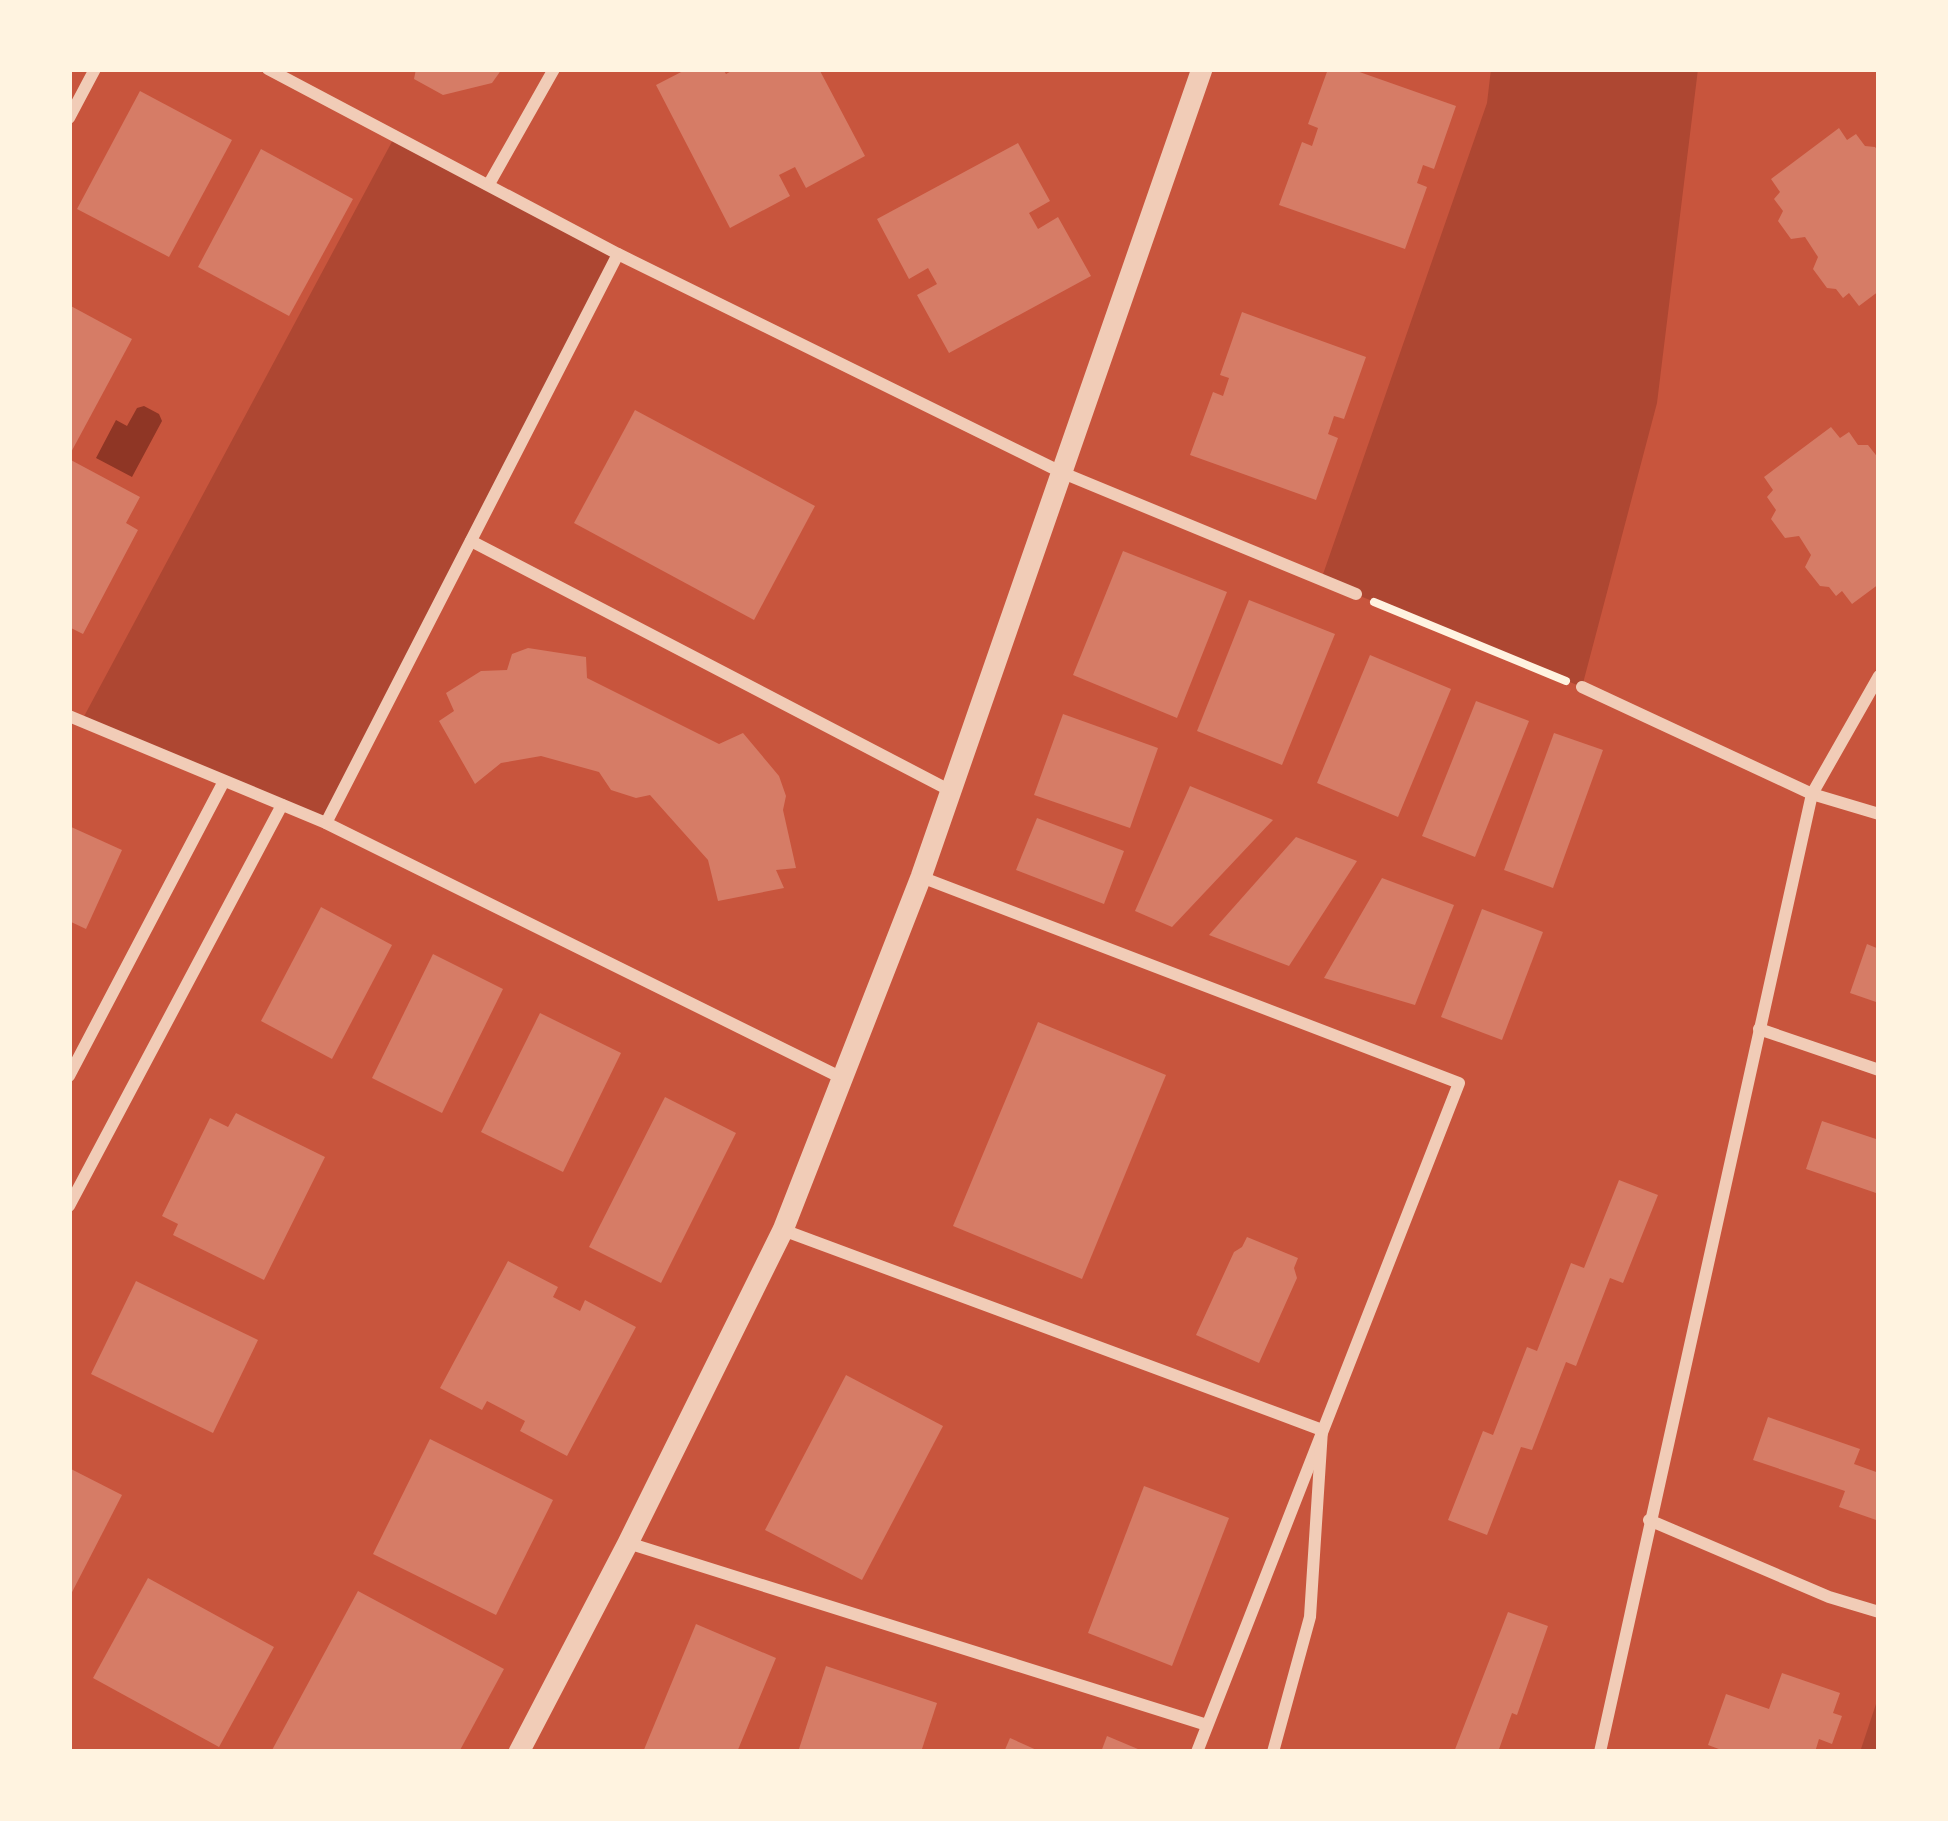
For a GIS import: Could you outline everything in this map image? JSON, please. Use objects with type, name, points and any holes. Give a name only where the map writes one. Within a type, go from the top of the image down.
[{"type":"street","points":[[69,118],[95,69]]},
{"type":"street","points":[[268,69],[618,254],[1064,473],[1356,594]]},
{"type":"street","points":[[489,184],[554,69]]},
{"type":"street","points":[[519,1752],[783,1229],[922,877],[1202,69]]},
{"type":"street","points":[[326,823],[618,254]]},
{"type":"street","points":[[471,541],[951,791]]},
{"type":"street","points":[[1600,1752],[1811,794],[1879,676]]},
{"type":"street","points":[[1582,687],[1811,794],[1879,814]]},
{"type":"street","points":[[69,716],[326,823],[844,1078]]},
{"type":"street","points":[[69,1076],[223,783]]},
{"type":"street","points":[[69,1206],[282,805]]},
{"type":"street","points":[[922,877],[1459,1083],[1197,1752]]},
{"type":"street","points":[[1759,1029],[1879,1070]]},
{"type":"street","points":[[783,1229],[1322,1430]]},
{"type":"street","points":[[1273,1752],[1310,1617],[1322,1430]]},
{"type":"street","points":[[1649,1520],[1828,1597],[1879,1612]]},
{"type":"street","points":[[628,1543],[1208,1725]]},
{"type":"path","points":[[1356,594],[1582,687]]},
{"type":"shaded area","points":[[1491,69],[1698,69],[1657,403],[1582,687],[1321,580],[1487,103]]},
{"type":"shaded area","points":[[395,136],[618,254],[326,823],[81,722]]},
{"type":"shaded area","points":[[144,406],[162,421],[132,477],[96,458],[116,420],[127,426],[137,408]]},
{"type":"shaded area","points":[[1879,1695],[1879,1752],[1860,1752]]},
{"type":"building","points":[[416,69],[502,69],[492,83],[443,95],[414,79]]},
{"type":"building","points":[[687,69],[723,69],[726,74],[735,69],[819,69],[865,156],[806,188],[795,167],[779,175],[790,196],[730,228],[656,85]]},
{"type":"building","points":[[1328,69],[1351,69],[1456,106],[1434,169],[1423,165],[1417,183],[1427,187],[1405,249],[1279,205],[1302,142],[1312,146],[1318,128],[1308,124]]},
{"type":"building","points":[[140,91],[232,140],[169,257],[77,209]]},
{"type":"building","points":[[1839,128],[1847,140],[1856,134],[1865,146],[1879,152],[1879,291],[1859,306],[1849,293],[1843,298],[1836,289],[1827,288],[1813,269],[1818,257],[1805,237],[1791,239],[1778,221],[1783,211],[1774,199],[1780,192],[1771,179]]},
{"type":"building","points":[[1018,143],[1050,201],[1029,213],[1038,229],[1058,217],[1091,276],[949,353],[917,295],[937,284],[928,268],[909,279],[877,219]]},
{"type":"building","points":[[261,149],[353,199],[289,316],[198,267]]},
{"type":"building","points":[[69,305],[132,339],[69,456]]},
{"type":"building","points":[[1242,312],[1366,357],[1344,419],[1334,416],[1328,434],[1338,438],[1316,500],[1190,455],[1213,392],[1223,396],[1229,378],[1220,375]]},
{"type":"building","points":[[635,410],[815,506],[754,620],[574,523]]},
{"type":"building","points":[[1831,427],[1840,438],[1849,432],[1858,445],[1868,445],[1879,459],[1879,584],[1852,604],[1842,591],[1836,596],[1829,587],[1820,586],[1805,567],[1811,555],[1799,536],[1785,538],[1771,519],[1776,510],[1767,497],[1773,490],[1764,477]]},
{"type":"building","points":[[69,459],[140,497],[126,523],[138,530],[83,634],[69,627]]},
{"type":"building","points":[[1123,551],[1227,592],[1177,718],[1073,675]]},
{"type":"building","points":[[1249,600],[1335,634],[1282,765],[1197,731]]},
{"type":"building","points":[[528,648],[586,657],[587,678],[719,744],[743,733],[779,776],[786,796],[783,810],[796,868],[776,870],[784,888],[718,901],[708,860],[650,795],[636,798],[611,790],[599,772],[541,756],[501,763],[475,784],[439,721],[454,711],[446,693],[481,671],[507,670],[512,654]]},
{"type":"building","points":[[1370,655],[1451,689],[1398,817],[1317,783]]},
{"type":"building","points":[[1476,701],[1529,721],[1475,857],[1422,836]]},
{"type":"building","points":[[1063,714],[1158,748],[1130,828],[1034,795]]},
{"type":"building","points":[[1554,733],[1603,750],[1553,888],[1504,870]]},
{"type":"building","points":[[1190,786],[1273,820],[1172,927],[1135,911]]},
{"type":"building","points":[[1037,818],[1124,851],[1104,904],[1016,870]]},
{"type":"building","points":[[69,826],[122,850],[86,929],[69,921]]},
{"type":"building","points":[[1296,837],[1357,861],[1289,966],[1209,935]]},
{"type":"building","points":[[1382,878],[1454,905],[1415,1005],[1324,978]]},
{"type":"building","points":[[321,907],[392,945],[332,1059],[261,1021]]},
{"type":"building","points":[[1482,909],[1543,932],[1502,1040],[1441,1017]]},
{"type":"building","points":[[1867,944],[1879,949],[1879,1003],[1850,993]]},
{"type":"building","points":[[433,954],[503,989],[442,1113],[372,1078]]},
{"type":"building","points":[[540,1013],[621,1053],[563,1172],[481,1132]]},
{"type":"building","points":[[1038,1022],[1166,1075],[1082,1279],[953,1226]]},
{"type":"building","points":[[665,1097],[736,1133],[661,1283],[589,1247]]},
{"type":"building","points":[[236,1113],[325,1157],[264,1280],[173,1235],[178,1224],[162,1216],[210,1118],[228,1127]]},
{"type":"building","points":[[1822,1121],[1879,1140],[1879,1194],[1806,1169]]},
{"type":"building","points":[[1619,1180],[1658,1195],[1623,1283],[1610,1278],[1576,1366],[1566,1362],[1532,1450],[1521,1447],[1487,1535],[1448,1520],[1483,1431],[1493,1435],[1527,1347],[1537,1351],[1571,1263],[1584,1268]]},
{"type":"building","points":[[1247,1237],[1298,1258],[1297,1278],[1259,1363],[1196,1335],[1234,1252]]},
{"type":"building","points":[[508,1261],[558,1287],[553,1297],[580,1311],[585,1300],[636,1327],[567,1456],[520,1431],[525,1421],[487,1401],[482,1410],[440,1388]]},
{"type":"building","points":[[136,1281],[258,1340],[213,1433],[91,1374]]},
{"type":"building","points":[[846,1375],[943,1426],[862,1580],[765,1530]]},
{"type":"building","points":[[1768,1417],[1860,1449],[1854,1464],[1879,1473],[1879,1521],[1839,1507],[1845,1491],[1753,1460]]},
{"type":"building","points":[[430,1439],[553,1500],[496,1615],[373,1554]]},
{"type":"building","points":[[69,1468],[122,1495],[69,1598]]},
{"type":"building","points":[[1144,1486],[1229,1518],[1172,1666],[1088,1633]]},
{"type":"building","points":[[148,1578],[274,1647],[219,1747],[93,1678]]},
{"type":"building","points":[[358,1591],[504,1669],[459,1752],[271,1752]]},
{"type":"building","points":[[1508,1612],[1548,1626],[1517,1715],[1512,1713],[1498,1752],[1454,1752]]},
{"type":"building","points":[[696,1624],[776,1658],[737,1752],[643,1752]]},
{"type":"building","points":[[826,1666],[937,1703],[921,1752],[798,1752]]},
{"type":"building","points":[[1782,1673],[1840,1693],[1833,1713],[1842,1716],[1832,1744],[1819,1739],[1815,1752],[1727,1752],[1708,1745],[1726,1694],[1769,1709]]},
{"type":"building","points":[[1107,1736],[1145,1752],[1101,1752]]},
{"type":"building","points":[[1010,1738],[1041,1752],[1004,1752]]}]
